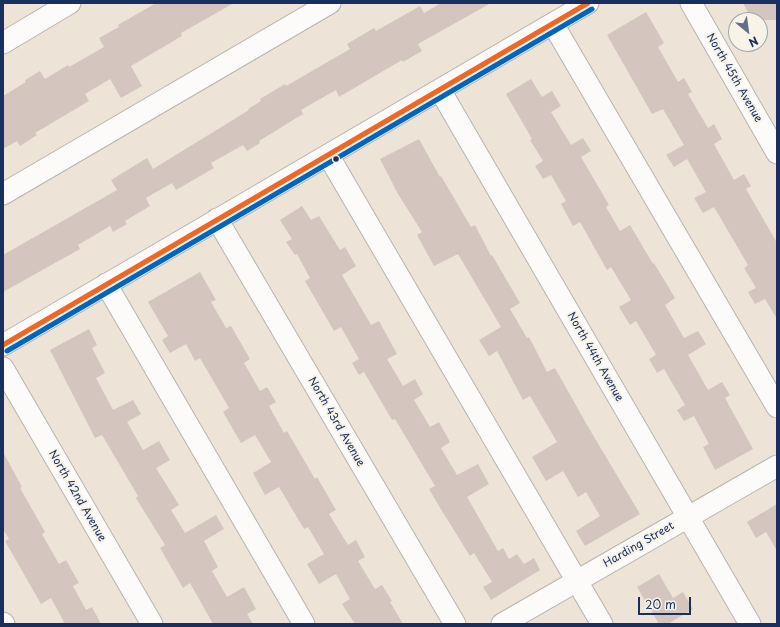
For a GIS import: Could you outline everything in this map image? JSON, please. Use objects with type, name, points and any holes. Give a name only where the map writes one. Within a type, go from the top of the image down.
[{"type":"street","points":[[3,43],[70,3]]},
{"type":"street","points":[[3,194],[330,3]]},
{"type":"street","points":[[3,345],[588,3]]},
{"type":"street","name":"North 45th Avenue","points":[[691,3],[777,153]]},
{"type":"street","points":[[552,24],[777,407]]},
{"type":"street","name":"North 44th Avenue","points":[[440,90],[750,624]]},
{"type":"street","points":[[328,155],[602,624]]},
{"type":"street","name":"North 43rd Avenue","points":[[217,220],[455,624]]},
{"type":"street","points":[[106,284],[304,624]]},
{"type":"street","name":"North 42nd Avenue","points":[[3,368],[152,624]]},
{"type":"street","name":"Harding Street","points":[[502,624],[777,466]]},
{"type":"building","points":[[156,3],[234,3],[181,33],[182,36],[131,66],[142,86],[121,98],[110,79],[85,94],[89,101],[35,133],[37,135],[20,146],[17,141],[3,149],[3,96],[26,82],[25,80],[40,71],[45,79],[68,65],[69,67],[104,47],[99,38]]},
{"type":"building","points":[[441,3],[491,3],[418,44],[422,51],[403,62],[402,60],[339,97],[336,90],[301,110],[303,114],[259,141],[260,143],[247,151],[243,145],[211,163],[214,168],[176,190],[172,183],[146,198],[150,206],[125,221],[127,224],[113,232],[110,226],[78,245],[80,249],[3,292],[3,255],[117,190],[111,180],[147,158],[153,169],[249,110],[248,109],[261,101],[260,99],[285,84],[286,86],[350,49],[347,44],[374,28],[376,31],[420,6],[424,13]]},
{"type":"building","points":[[743,3],[777,3],[777,20],[768,20],[768,12],[748,12]]},
{"type":"building","points":[[646,12],[664,43],[658,47],[678,82],[684,78],[692,92],[688,94],[708,128],[714,124],[722,139],[714,144],[734,180],[744,174],[751,186],[746,189],[777,243],[777,319],[765,299],[755,304],[748,292],[756,288],[744,268],[748,265],[714,207],[703,213],[694,198],[706,192],[687,159],[674,167],[666,155],[684,145],[663,109],[652,114],[607,35]]},
{"type":"building","points":[[531,79],[542,97],[552,91],[561,106],[551,112],[571,145],[583,138],[591,151],[581,157],[609,205],[606,207],[620,231],[630,225],[675,298],[665,305],[684,338],[698,331],[706,344],[688,355],[708,390],[722,382],[730,395],[725,398],[753,449],[715,470],[703,447],[709,444],[694,416],[684,421],[677,410],[685,405],[664,369],[657,373],[649,359],[656,355],[636,321],[630,325],[619,307],[631,300],[611,267],[607,270],[580,222],[573,226],[561,204],[566,201],[551,175],[543,179],[535,166],[543,161],[530,140],[532,139],[506,94]]},
{"type":"building","points":[[419,139],[440,177],[441,176],[471,227],[475,225],[491,256],[492,255],[520,303],[510,309],[527,338],[529,337],[547,372],[555,368],[640,514],[585,546],[576,531],[600,516],[586,492],[578,497],[563,471],[546,481],[532,457],[557,442],[530,396],[523,400],[497,351],[489,356],[479,340],[501,327],[458,254],[434,266],[417,235],[422,232],[398,194],[380,159]]},
{"type":"building","points":[[302,206],[311,220],[319,216],[340,250],[345,247],[356,266],[342,275],[371,325],[379,321],[397,354],[387,359],[403,386],[415,379],[423,394],[414,400],[430,427],[439,422],[450,442],[441,448],[457,475],[478,464],[489,484],[467,497],[498,551],[503,548],[509,559],[517,554],[524,564],[534,558],[540,570],[491,600],[483,587],[492,582],[474,553],[470,556],[442,511],[429,489],[435,486],[395,419],[392,420],[364,372],[359,375],[352,363],[359,359],[341,327],[334,331],[305,281],[310,278],[297,254],[295,255],[286,242],[292,239],[280,220]]},
{"type":"building","points":[[200,272],[216,300],[211,302],[226,328],[231,326],[250,359],[244,363],[260,391],[267,387],[276,402],[269,406],[284,433],[287,431],[315,479],[317,477],[336,510],[329,514],[348,545],[356,540],[365,557],[358,561],[375,589],[382,585],[392,601],[390,602],[403,624],[355,624],[342,604],[350,599],[336,574],[319,584],[307,564],[324,554],[308,527],[304,529],[279,487],[265,495],[253,473],[271,462],[255,435],[241,443],[223,412],[229,408],[200,358],[195,361],[186,344],[170,353],[162,340],[168,336],[148,302]]},
{"type":"building","points":[[89,329],[97,345],[92,348],[105,373],[96,378],[113,410],[133,400],[141,414],[127,422],[143,450],[159,441],[170,460],[156,468],[179,505],[171,510],[185,533],[216,515],[224,529],[204,541],[218,567],[212,571],[227,597],[244,587],[256,609],[247,614],[253,624],[213,624],[190,583],[183,588],[160,548],[165,545],[136,498],[138,496],[102,435],[95,438],[50,350]]},
{"type":"building","points":[[3,452],[22,487],[20,488],[45,532],[42,534],[59,564],[66,560],[79,583],[73,586],[86,610],[92,607],[101,624],[59,624],[64,622],[51,598],[41,604],[5,541],[9,539],[3,529]]},
{"type":"building","points":[[777,504],[777,551],[766,532],[756,538],[747,522]]},
{"type":"building","points":[[659,574],[673,598],[683,592],[693,609],[668,624],[659,624],[637,587]]},
{"type":"transit line","points":[[3,345],[588,3]]},
{"type":"transit line","points":[[7,351],[592,9]]}]
